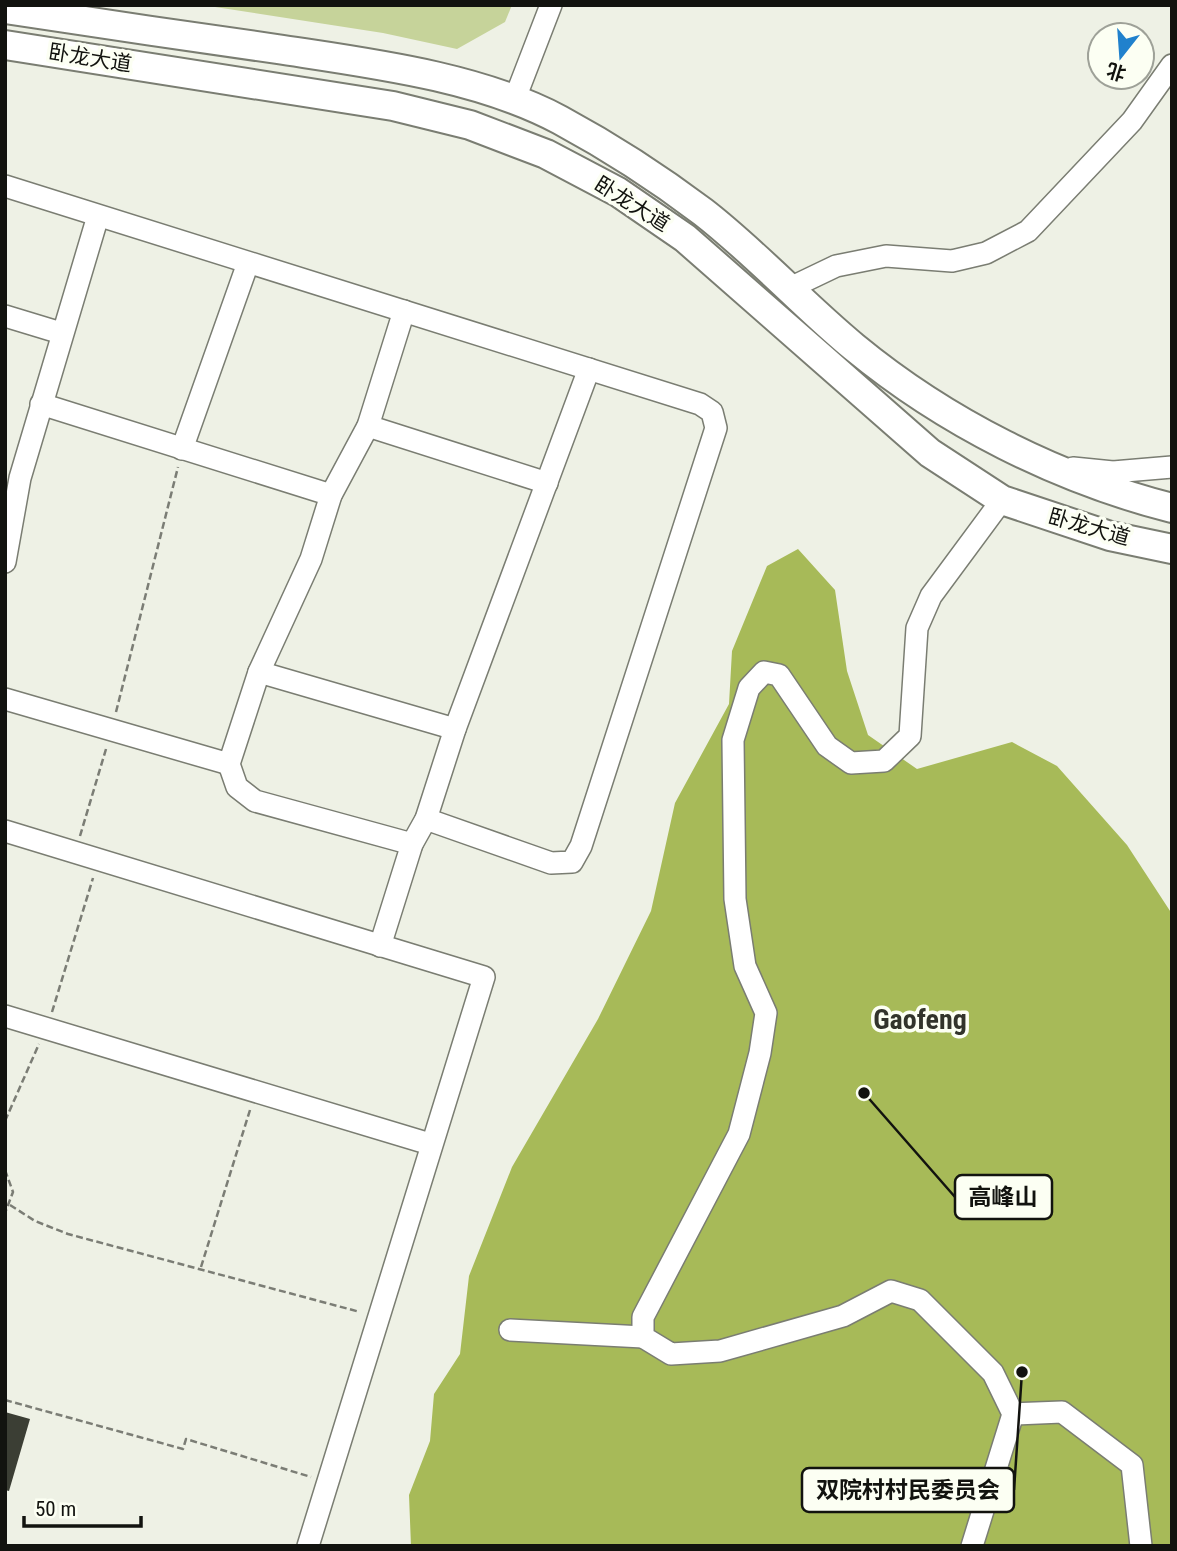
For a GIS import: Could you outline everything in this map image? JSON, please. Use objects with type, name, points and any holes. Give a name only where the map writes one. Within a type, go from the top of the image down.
[{"type":"main road","name":"卧龙大道","points":[[5,9],[380,65],[514,101],[558,119],[639,166],[705,214],[856,349],[953,416],[1048,465],[1107,489],[1172,508]]},
{"type":"main road","name":"卧龙大道","points":[[5,45],[393,106],[470,125],[546,154],[618,192],[685,237],[930,453],[1002,500],[1086,529],[1172,549]]},
{"type":"main road","points":[[1086,529],[1117,524],[1122,512],[1118,501],[1107,489]]},
{"type":"street","points":[[514,101],[551,5]]},
{"type":"street","points":[[788,289],[836,266],[886,256],[952,261],[986,253],[1028,231],[1132,121],[1172,65]]},
{"type":"street","points":[[5,186],[700,404],[712,412],[716,428],[581,846],[572,862],[551,863],[426,818]]},
{"type":"street","points":[[5,562],[13,476],[41,404],[99,216]]},
{"type":"street","points":[[182,449],[248,263]]},
{"type":"street","points":[[404,311],[368,426],[331,495],[311,559],[259,672],[229,764],[237,787],[255,801],[412,844]]},
{"type":"street","points":[[5,316],[61,334]]},
{"type":"street","points":[[380,946],[412,844],[426,818],[455,729],[589,369]]},
{"type":"street","points":[[41,404],[331,495]]},
{"type":"street","points":[[368,426],[547,483]]},
{"type":"street","points":[[1048,465],[1113,472],[1172,467]]},
{"type":"street","points":[[643,1337],[643,1317],[739,1135],[760,1053],[766,1013],[745,966],[735,899],[733,740],[749,688],[764,672],[779,675],[827,746],[851,763],[884,761],[910,736],[917,628],[930,596],[1002,500]]},
{"type":"street","points":[[259,672],[455,729]]},
{"type":"street","points":[[5,699],[229,764]]},
{"type":"street","points":[[5,831],[484,977],[430,1144],[308,1546]]},
{"type":"street","points":[[5,1016],[430,1144]]},
{"type":"street","points":[[510,1330],[643,1337],[671,1354],[720,1351],[843,1316],[891,1291],[920,1300],[993,1373],[1013,1413],[972,1546]]},
{"type":"street","points":[[1013,1413],[1062,1412],[1132,1465],[1141,1546]]},
{"type":"path","points":[[75,853],[112,730],[182,449]]},
{"type":"path","points":[[5,1121],[47,1029],[98,860]]},
{"type":"path","points":[[201,1267],[256,1091]]},
{"type":"path","points":[[5,1170],[13,1192],[5,1213]]},
{"type":"path","points":[[10,1205],[35,1221],[68,1234],[201,1267],[378,1317]]},
{"type":"path","points":[[5,1400],[183,1449],[186,1439],[327,1482]]},
{"type":"green space","points":[[202,5],[512,5],[505,22],[457,49],[383,33]]},
{"type":"green space","points":[[798,549],[835,590],[847,671],[868,735],[917,769],[1012,742],[1057,766],[1127,845],[1172,914],[1172,1546],[411,1546],[409,1495],[430,1441],[434,1394],[460,1354],[469,1276],[512,1167],[598,1019],[651,911],[675,803],[729,704],[732,651],[767,566]]},
{"type":"building","points":[[5,1412],[30,1419],[9,1491],[5,1490]]},
{"type":"place","name":"高峰山","points":[[864,1093]]},
{"type":"place","name":"双院村村民委员会","points":[[1022,1372]]},
{"type":"district","name":"Gaofeng","points":[[920,1019]]}]
